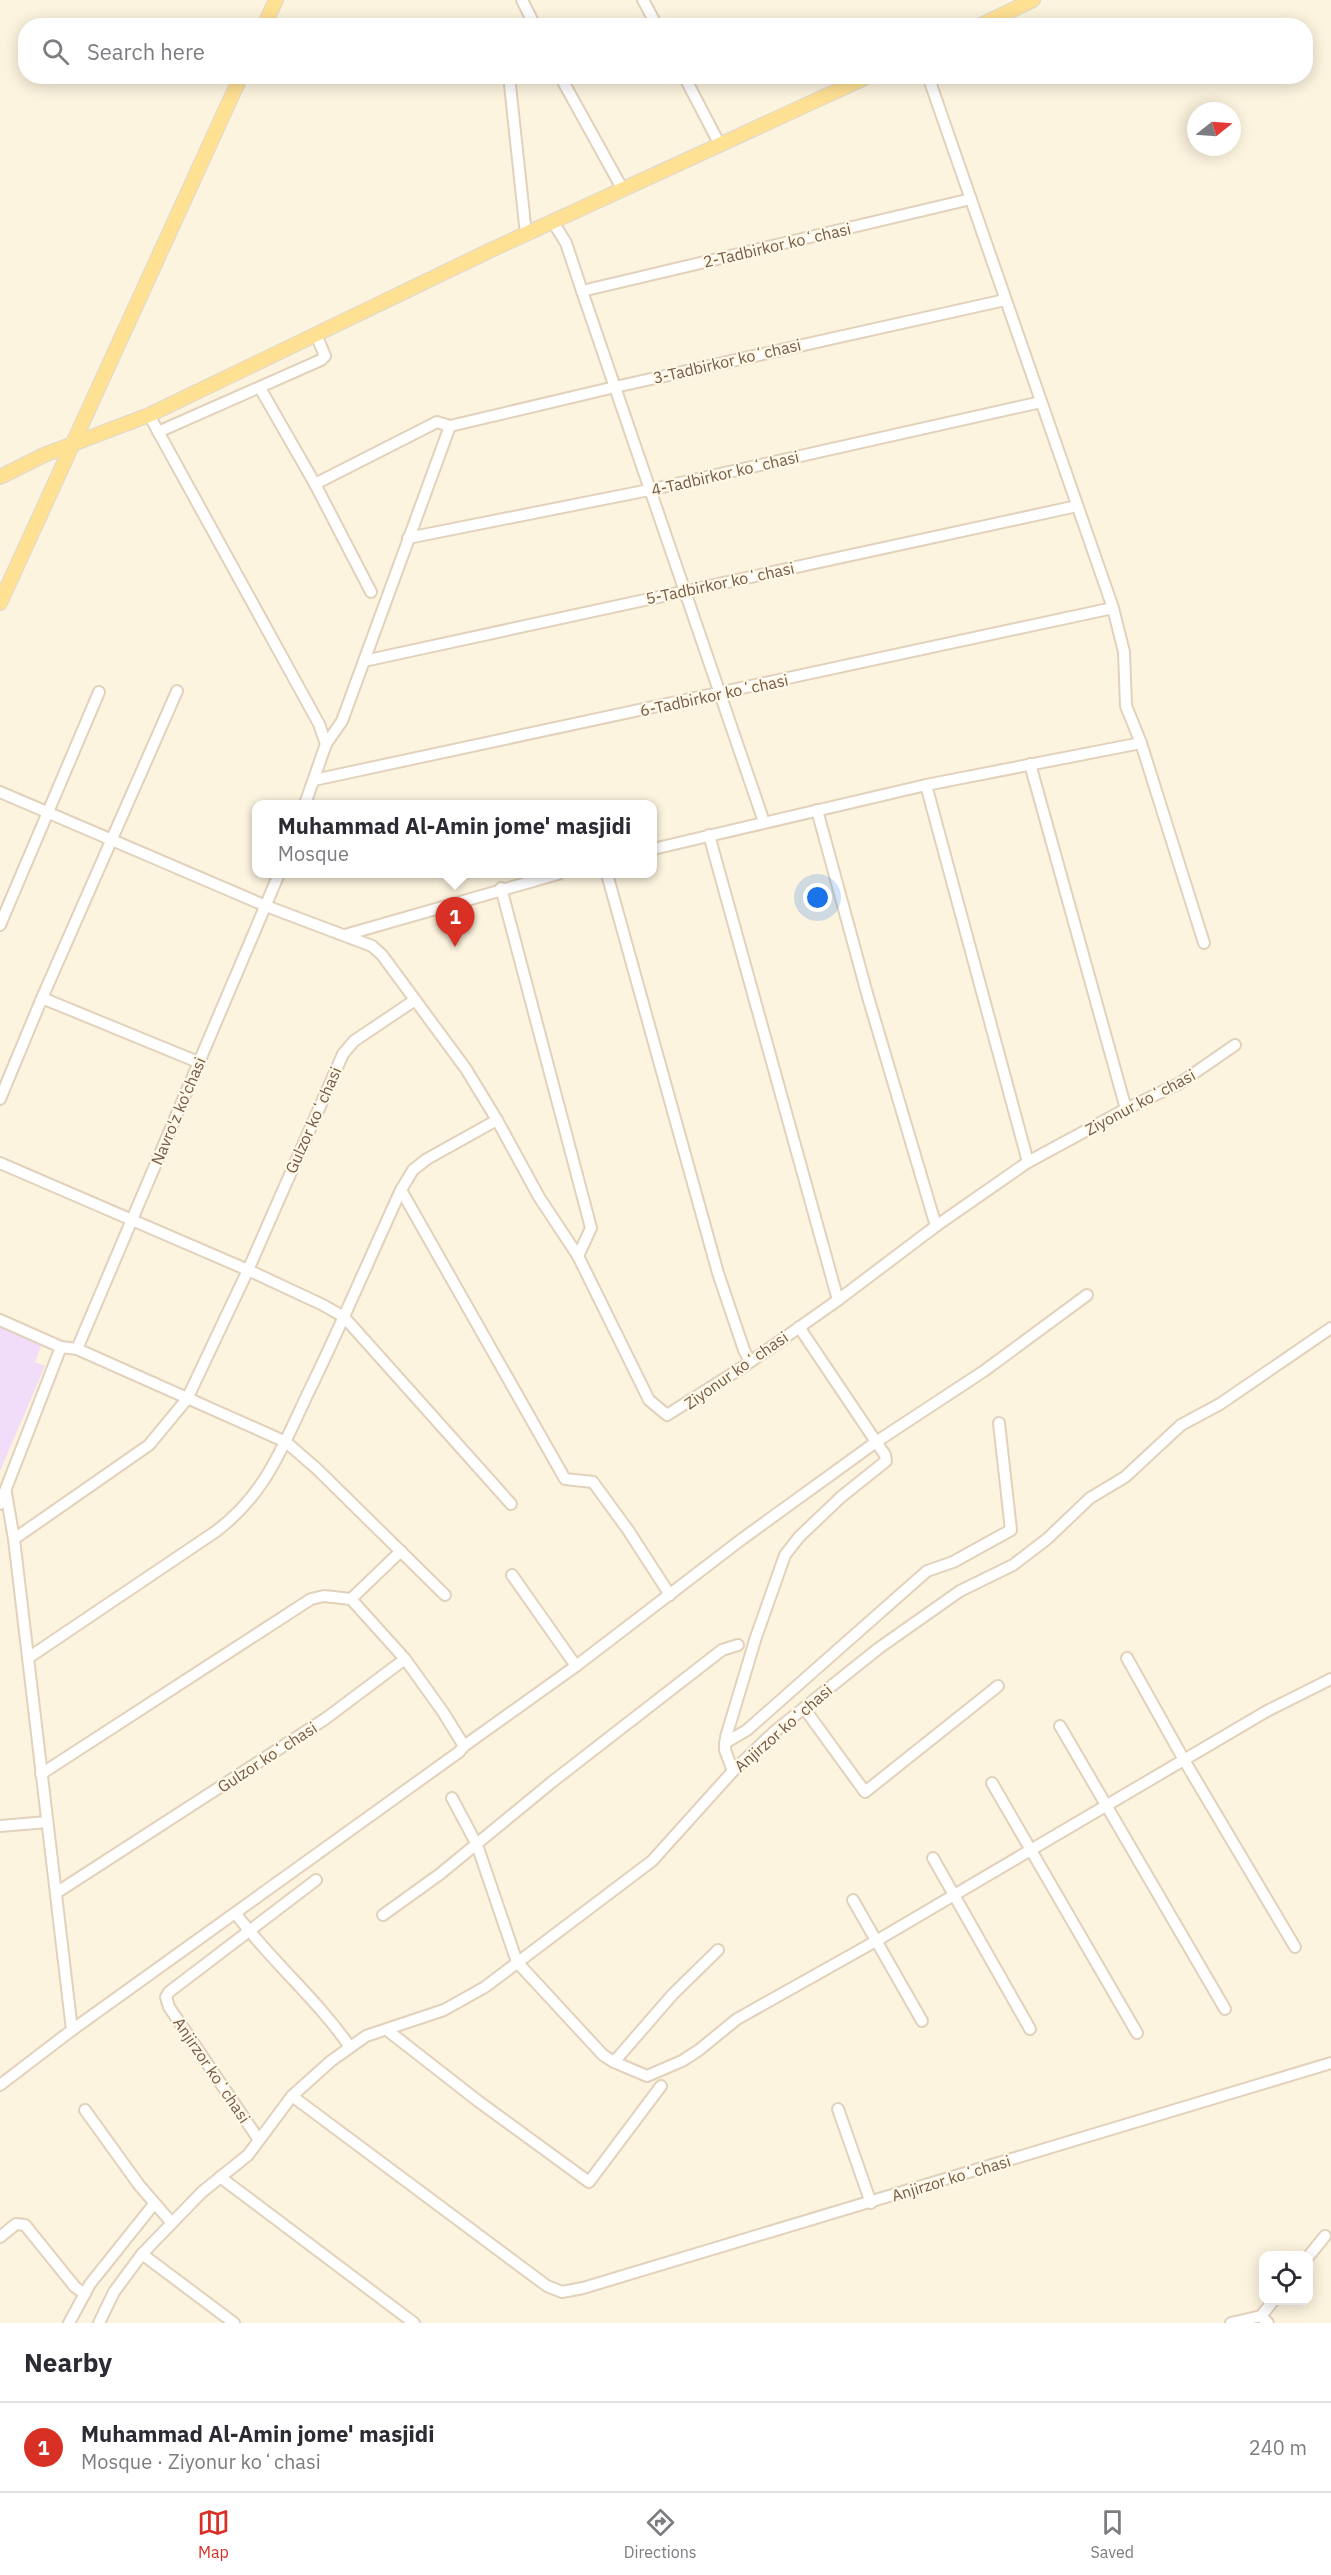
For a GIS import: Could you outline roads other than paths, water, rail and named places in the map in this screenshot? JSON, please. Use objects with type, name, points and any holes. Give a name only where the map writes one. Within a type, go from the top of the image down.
[{"type":"main road","points":[[268,18],[276,0]]},
{"type":"main road","points":[[996,18],[1033,0]]},
{"type":"main road","points":[[0,603],[237,84]]},
{"type":"main road","points":[[0,477],[72,444],[149,416],[320,345],[526,234],[851,84]]},
{"type":"street","points":[[522,0],[531,18]]},
{"type":"street","points":[[643,0],[653,18]]},
{"type":"street","points":[[510,84],[526,234]]},
{"type":"street","points":[[564,84],[622,190]]},
{"type":"street","points":[[688,84],[720,145]]},
{"type":"street","points":[[931,84],[1113,608],[1124,652],[1126,706],[1141,743],[1204,943]]},
{"type":"street","name":"2-Tadbirkor koʻchasi","points":[[582,291],[971,199]]},
{"type":"street","points":[[553,222],[566,243],[764,822]]},
{"type":"street","name":"3-Tadbirkor koʻchasi","points":[[315,484],[437,422],[450,426],[1005,300]]},
{"type":"street","points":[[158,432],[321,360],[320,345]]},
{"type":"street","points":[[260,388],[315,484],[371,592]]},
{"type":"street","name":"4-Tadbirkor koʻchasi","points":[[408,538],[649,490],[1041,402]]},
{"type":"street","points":[[149,416],[319,724],[326,744]]},
{"type":"street","points":[[306,800],[326,744],[342,721],[450,426]]},
{"type":"street","name":"5-Tadbirkor koʻchasi","points":[[364,661],[1077,506]]},
{"type":"street","name":"6-Tadbirkor koʻchasi","points":[[314,780],[1113,608]]},
{"type":"street","points":[[0,1099],[177,691]]},
{"type":"street","points":[[0,925],[99,692]]},
{"type":"street","points":[[657,848],[926,785],[1141,743]]},
{"type":"street","points":[[1030,764],[1126,1108]]},
{"type":"street","points":[[926,785],[1028,1162]]},
{"type":"street","name":"Ziyonur koʻchasi","points":[[0,792],[266,906],[372,946],[382,955],[466,1069],[539,1197],[578,1256],[649,1400],[667,1415],[838,1300],[936,1226],[1028,1162],[1126,1108],[1180,1083],[1235,1045]]},
{"type":"street","points":[[817,810],[868,997],[936,1226]]},
{"type":"street","points":[[709,835],[838,1300]]},
{"type":"street","name":"Navro'z ko'chasi","points":[[77,1349],[277,878]]},
{"type":"street","points":[[345,935],[539,878]]},
{"type":"street","points":[[608,878],[718,1273],[744,1350],[750,1361]]},
{"type":"street","points":[[501,888],[591,1228],[578,1256]]},
{"type":"street","points":[[42,998],[198,1062]]},
{"type":"street","name":"Gulzor koʻchasi","points":[[14,1539],[149,1445],[187,1399],[248,1270],[343,1054],[354,1041],[415,1000]]},
{"type":"street","points":[[28,1658],[235,1518],[254,1498],[269,1476],[331,1350],[401,1190],[413,1170],[427,1159],[497,1120]]},
{"type":"street","points":[[0,1163],[248,1270],[324,1305],[344,1317],[511,1504]]},
{"type":"street","points":[[401,1190],[565,1479],[593,1482],[628,1530],[670,1595]]},
{"type":"street","points":[[0,2085],[72,2030],[236,1914],[576,1666],[742,1539],[876,1442],[984,1371],[1087,1294]]},
{"type":"street","points":[[0,1320],[61,1347],[77,1349],[286,1442],[402,1551],[445,1595]]},
{"type":"street","points":[[733,1771],[726,1756],[725,1743],[730,1719],[785,1555],[799,1537],[841,1497],[886,1461],[885,1455],[799,1327]]},
{"type":"street","name":"Anjirzor koʻchasi","points":[[99,2323],[114,2292],[142,2254],[171,2222],[248,2155],[292,2096],[331,2061],[366,2036],[444,2010],[485,1987],[652,1861],[733,1771],[804,1708],[924,1615],[960,1591],[1013,1565],[1047,1539],[1090,1498],[1125,1477],[1181,1425],[1221,1404],[1331,1328]]},
{"type":"street","points":[[0,1504],[61,1347]]},
{"type":"street","points":[[725,1743],[747,1730],[927,1571],[953,1562],[1011,1530],[999,1423]]},
{"type":"street","points":[[6,1493],[14,1539],[72,2030]]},
{"type":"street","points":[[351,1599],[402,1551]]},
{"type":"street","points":[[512,1575],[576,1666]]},
{"type":"street","points":[[41,1774],[311,1599],[324,1596],[351,1599],[405,1659],[464,1746]]},
{"type":"street","points":[[383,1915],[477,1845],[552,1782],[722,1650],[738,1645]]},
{"type":"street","points":[[1127,1658],[1184,1760],[1295,1947]]},
{"type":"street","name":"Gulzor koʻchasi","points":[[56,1893],[325,1719],[405,1659]]},
{"type":"street","points":[[452,1798],[477,1845],[517,1962],[603,2055],[641,2075],[654,2074],[699,2050],[737,2019],[876,1941],[1295,1695],[1331,1679]]},
{"type":"street","points":[[804,1708],[865,1792],[998,1686]]},
{"type":"street","points":[[1060,1726],[1225,2009]]},
{"type":"street","points":[[992,1783],[1137,2032]]},
{"type":"street","points":[[0,1826],[47,1822]]},
{"type":"street","points":[[933,1858],[1030,2029]]},
{"type":"street","name":"Anjirzor koʻchasi","points":[[259,2140],[169,2007],[166,1997],[169,1992],[316,1880]]},
{"type":"street","points":[[853,1900],[922,2021]]},
{"type":"street","points":[[236,1914],[334,2023],[350,2047]]},
{"type":"street","points":[[615,2062],[673,1994],[718,1950]]},
{"type":"street","points":[[387,2030],[478,2101],[589,2182],[662,2086]]},
{"type":"street","name":"Anjirzor koʻchasi","points":[[292,2096],[548,2286],[562,2292],[871,2203],[1331,2063]]},
{"type":"street","points":[[838,2109],[871,2203]]},
{"type":"street","points":[[85,2110],[154,2204],[171,2222]]},
{"type":"street","points":[[220,2177],[414,2323]]},
{"type":"street","points":[[69,2323],[90,2284],[154,2204]]},
{"type":"street","points":[[0,2236],[16,2224],[25,2225],[75,2287],[85,2294]]},
{"type":"street","points":[[1313,2251],[1325,2236]]},
{"type":"street","points":[[142,2254],[234,2323]]},
{"type":"street","points":[[1231,2323],[1260,2320],[1271,2305]]},
{"type":"place","name":"Muhammad Al-Amin jome' masjidi","points":[[455,947]]}]
